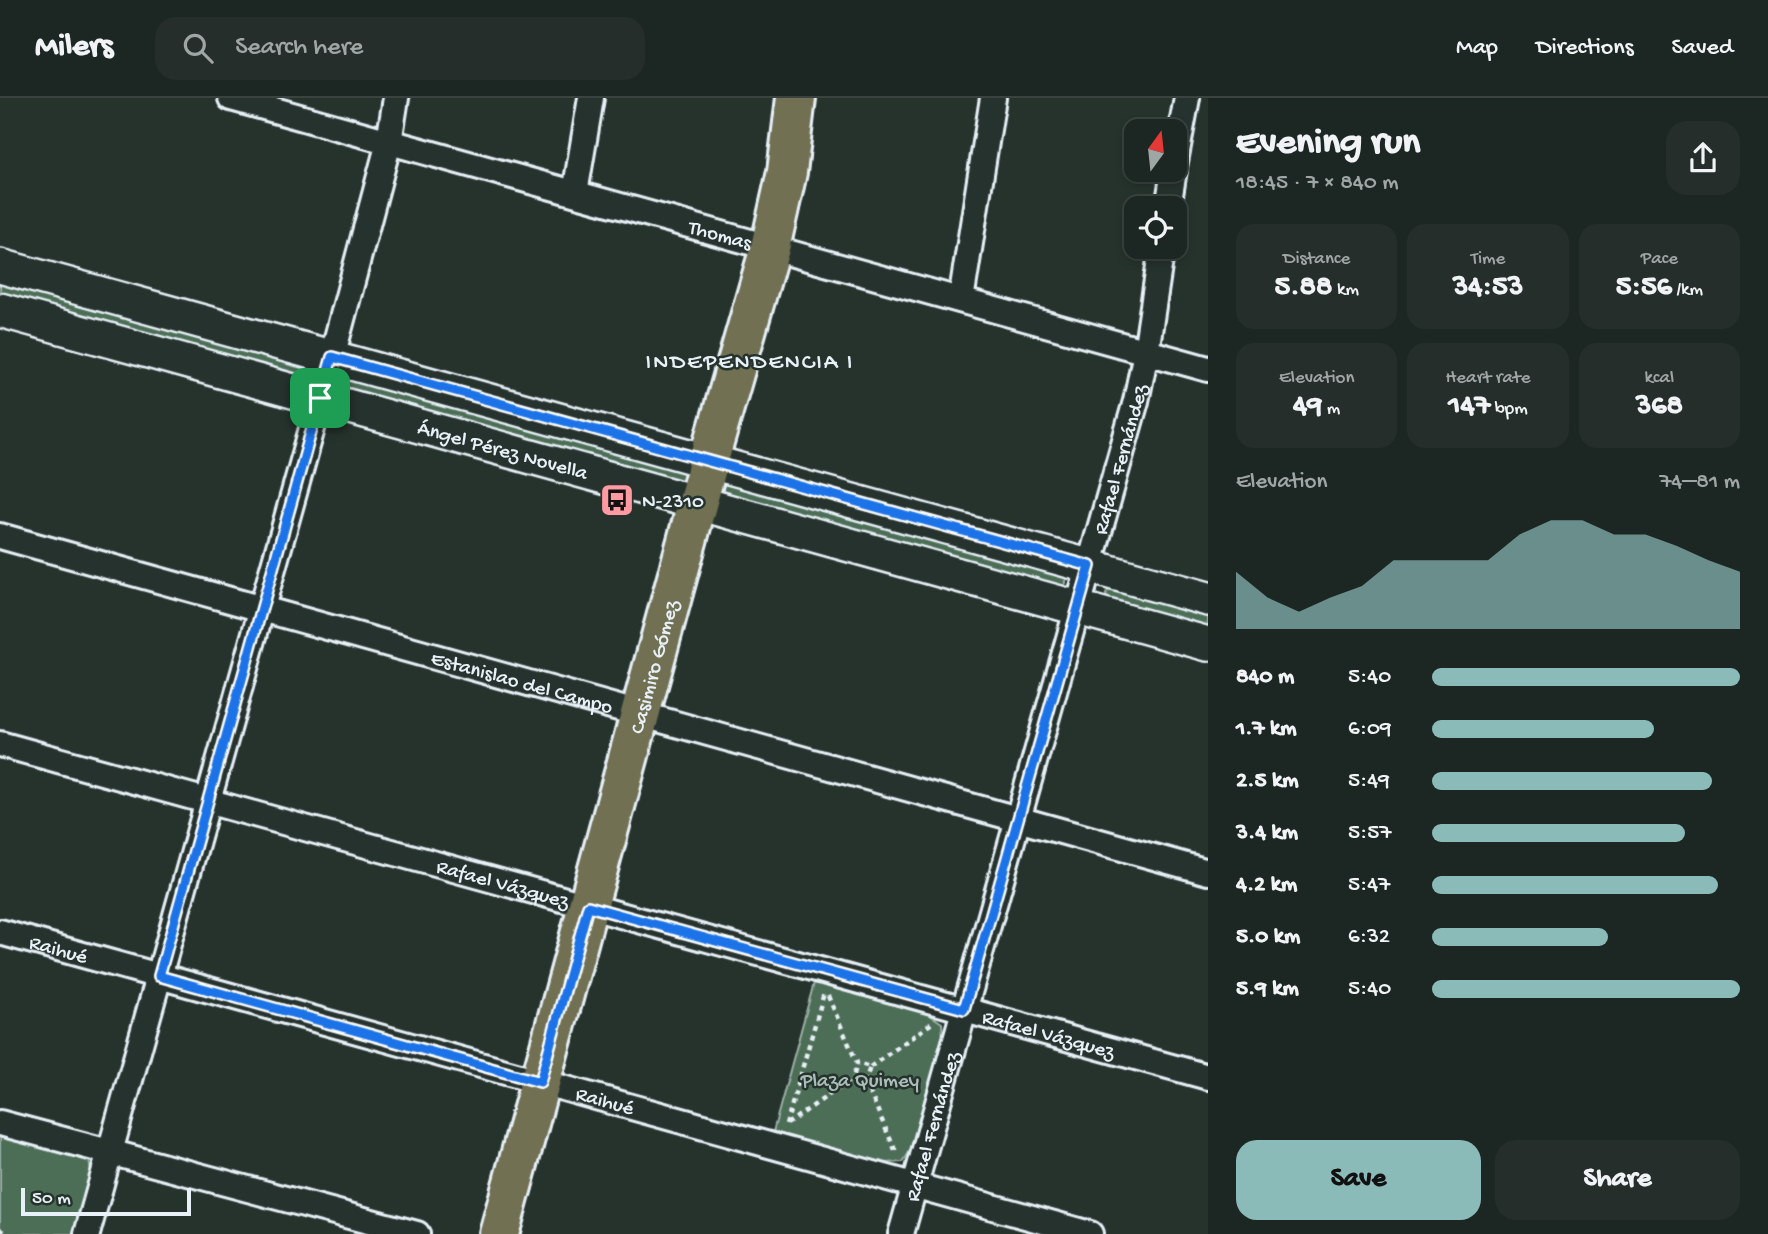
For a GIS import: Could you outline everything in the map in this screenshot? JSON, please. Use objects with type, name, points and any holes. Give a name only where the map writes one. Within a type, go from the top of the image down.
[{"type":"main road","name":"Casimiro Gómez","points":[[499,1234],[709,460],[770,248],[787,172],[796,98]]},
{"type":"main road","name":"Ángel Pérez Novella","points":[[0,266],[1208,599]]},
{"type":"main road","name":"Ángel Pérez Novella","points":[[0,310],[1208,644]]},
{"type":"street","name":"Thomas","points":[[231,98],[1208,369]]},
{"type":"street","points":[[87,1234],[332,357],[389,142],[396,98]]},
{"type":"street","points":[[575,193],[591,98]]},
{"type":"street","points":[[961,300],[993,98]]},
{"type":"street","points":[[1183,119],[1187,98]]},
{"type":"street","name":"Rafael Fernández","points":[[901,1234],[1136,401],[1160,259]]},
{"type":"street","name":"Estanislao del Campo","points":[[0,536],[1208,872]]},
{"type":"street","name":"Rafael Vázquez","points":[[0,744],[1208,1077]]},
{"type":"street","name":"Raihué","points":[[0,932],[915,1186],[1059,1230],[1090,1234]]},
{"type":"street","points":[[0,1123],[417,1234]]},
{"type":"path","points":[[825,989],[838,993]]},
{"type":"path","points":[[786,1125],[853,1078],[857,1063],[825,989]]},
{"type":"path","points":[[786,1125],[825,989]]},
{"type":"path","points":[[929,1017],[935,1030]]},
{"type":"path","points":[[896,1152],[865,1082],[870,1067],[932,1023]]},
{"type":"path","points":[[857,1063],[870,1067]]},
{"type":"path","points":[[853,1078],[865,1082]]},
{"type":"path","points":[[775,1122],[799,1128]]},
{"type":"path","points":[[887,1152],[896,1152],[902,1148]]},
{"type":"path","points":[[0,1230],[7,1234]]},
{"type":"green space","points":[[0,275],[309,363],[311,373],[307,378],[0,298]]},
{"type":"green space","points":[[340,377],[684,469],[684,477],[680,482],[339,388]]},
{"type":"green space","points":[[726,481],[1066,576],[1066,583],[1061,588],[723,495],[722,488]]},
{"type":"green space","points":[[1110,588],[1208,610],[1208,633],[1107,601],[1106,594]]},
{"type":"green space","name":"Plaza Quimey","points":[[814,983],[930,1015],[942,1023],[943,1038],[914,1145],[903,1162],[884,1163],[773,1132]]},
{"type":"green space","points":[[0,1134],[89,1160],[91,1172],[74,1234],[0,1234]]},
{"type":"place","name":"N-2310","points":[[617,500]]},
{"type":"district","name":"INDEPENDENCIA I","points":[[750,360]]},
{"type":"route","points":[[332,357],[1090,566],[964,1009],[588,906],[540,1082],[159,976],[320,398],[332,357]]}]
